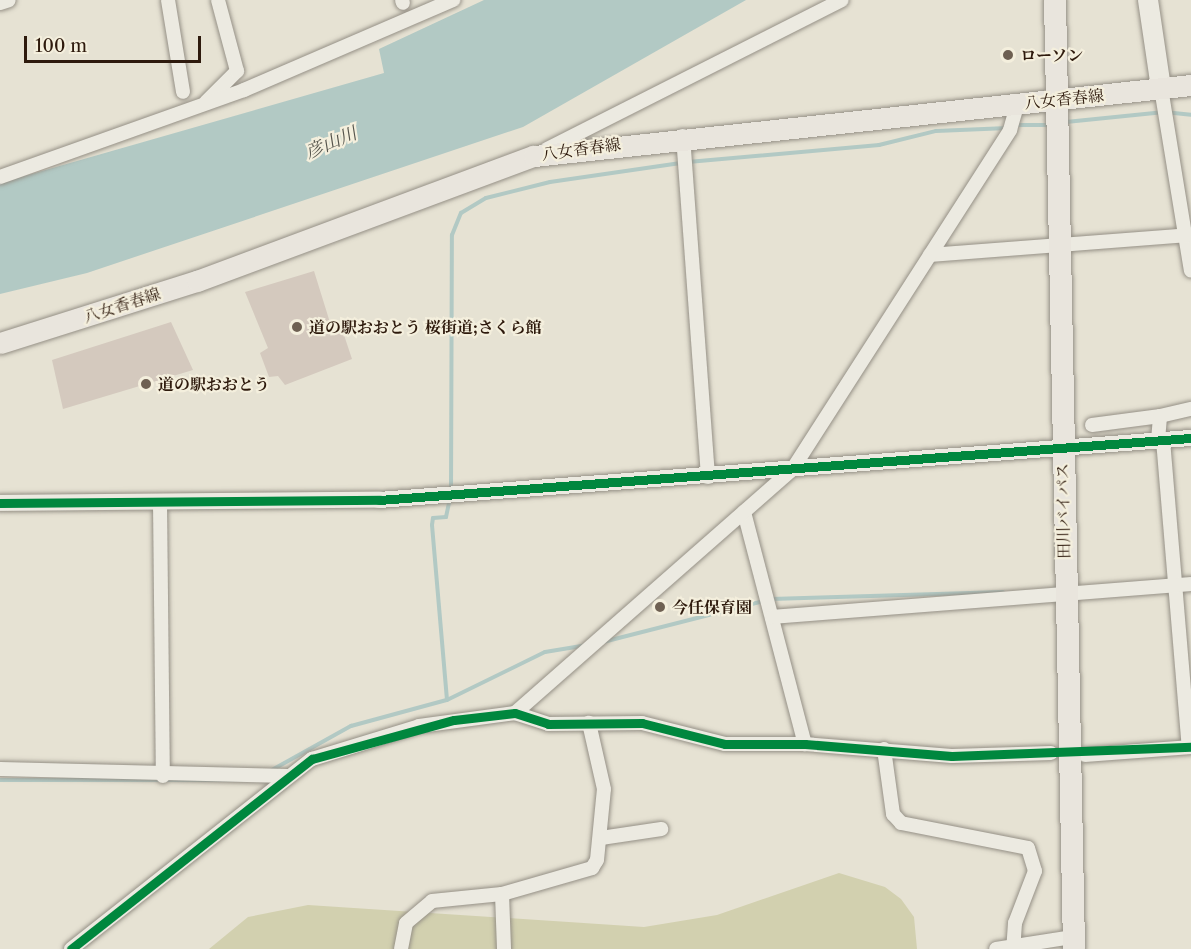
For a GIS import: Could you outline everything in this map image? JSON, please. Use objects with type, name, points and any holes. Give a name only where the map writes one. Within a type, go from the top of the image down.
[{"type":"highway","name":"田川バイパス","points":[[1055,0],[1057,244],[1073,943]]},
{"type":"main road","points":[[1148,0],[1161,88]]},
{"type":"main road","name":"八女香春線","points":[[0,343],[228,269],[534,156],[683,136],[1017,105],[1191,85]]},
{"type":"street","points":[[0,3],[9,0]]},
{"type":"street","points":[[168,0],[183,92]]},
{"type":"street","points":[[202,106],[237,71],[218,0]]},
{"type":"street","points":[[0,177],[202,106],[453,0]]},
{"type":"street","points":[[534,156],[842,0]]},
{"type":"street","points":[[1161,88],[1188,235],[1191,271]]},
{"type":"street","points":[[515,712],[792,470],[1010,130],[1017,105]]},
{"type":"street","points":[[683,136],[708,477]]},
{"type":"street","points":[[930,255],[1188,235]]},
{"type":"street","points":[[1092,425],[1191,410]]},
{"type":"street","points":[[1085,755],[1190,747],[1160,440],[1160,416]]},
{"type":"street","points":[[0,503],[379,500],[708,477],[1062,445],[1191,438]]},
{"type":"street","points":[[160,502],[163,776]]},
{"type":"street","points":[[744,512],[805,744]]},
{"type":"street","points":[[772,617],[1191,584]]},
{"type":"street","points":[[71,949],[184,864],[288,776],[312,759],[419,726],[515,712],[548,724],[642,723],[725,744],[805,744],[952,756],[1051,753]]},
{"type":"street","points":[[401,949],[406,923],[432,901],[502,894],[592,868],[601,838],[604,789],[590,723]]},
{"type":"street","points":[[884,749],[893,814],[901,823],[1028,848],[1035,871],[1013,947]]},
{"type":"street","points":[[0,769],[163,776],[288,776]]},
{"type":"street","points":[[601,838],[661,830]]},
{"type":"street","points":[[502,894],[504,949]]},
{"type":"street","points":[[996,949],[1073,943]]},
{"type":"shaded area","points":[[839,873],[885,887],[901,899],[914,917],[917,949],[209,949],[248,917],[308,905],[644,927],[717,915]]},
{"type":"water","name":"彦山川","points":[[484,0],[746,0],[523,127],[87,273],[0,294],[0,183],[384,73],[379,49]]},
{"type":"building","name":"道の駅おおとう 桜街道;さくら館","points":[[314,271],[332,329],[341,326],[352,359],[285,385],[278,376],[269,377],[260,353],[268,348],[245,292]]},
{"type":"building","points":[[171,322],[193,370],[63,409],[52,360]]},
{"type":"waterway","points":[[1066,122],[1164,112],[1191,115]]},
{"type":"waterway","points":[[1015,125],[1050,125]]},
{"type":"waterway","points":[[688,162],[879,145],[936,131],[1008,128]]},
{"type":"waterway","points":[[451,491],[452,235],[461,213],[486,198],[550,182],[681,163]]},
{"type":"waterway","points":[[447,700],[432,525],[433,518],[446,517],[450,498]]},
{"type":"waterway","points":[[771,599],[1003,592]]},
{"type":"waterway","points":[[603,642],[764,601]]},
{"type":"waterway","points":[[270,771],[351,726],[447,700],[545,652],[587,645]]},
{"type":"waterway","points":[[0,780],[257,780]]},
{"type":"cycle path","points":[[0,503],[379,500],[1191,438]]},
{"type":"cycle path","points":[[71,949],[312,759],[454,720],[515,713],[548,724],[642,723],[725,744],[805,744],[952,756],[1191,747]]},
{"type":"place","name":"ローソン","points":[[1008,55]]},
{"type":"place","name":"道の駅おおとう 桜街道;さくら館","points":[[297,327]]},
{"type":"place","name":"道の駅おおとう","points":[[146,384]]},
{"type":"place","name":"今任保育園","points":[[660,607]]}]
